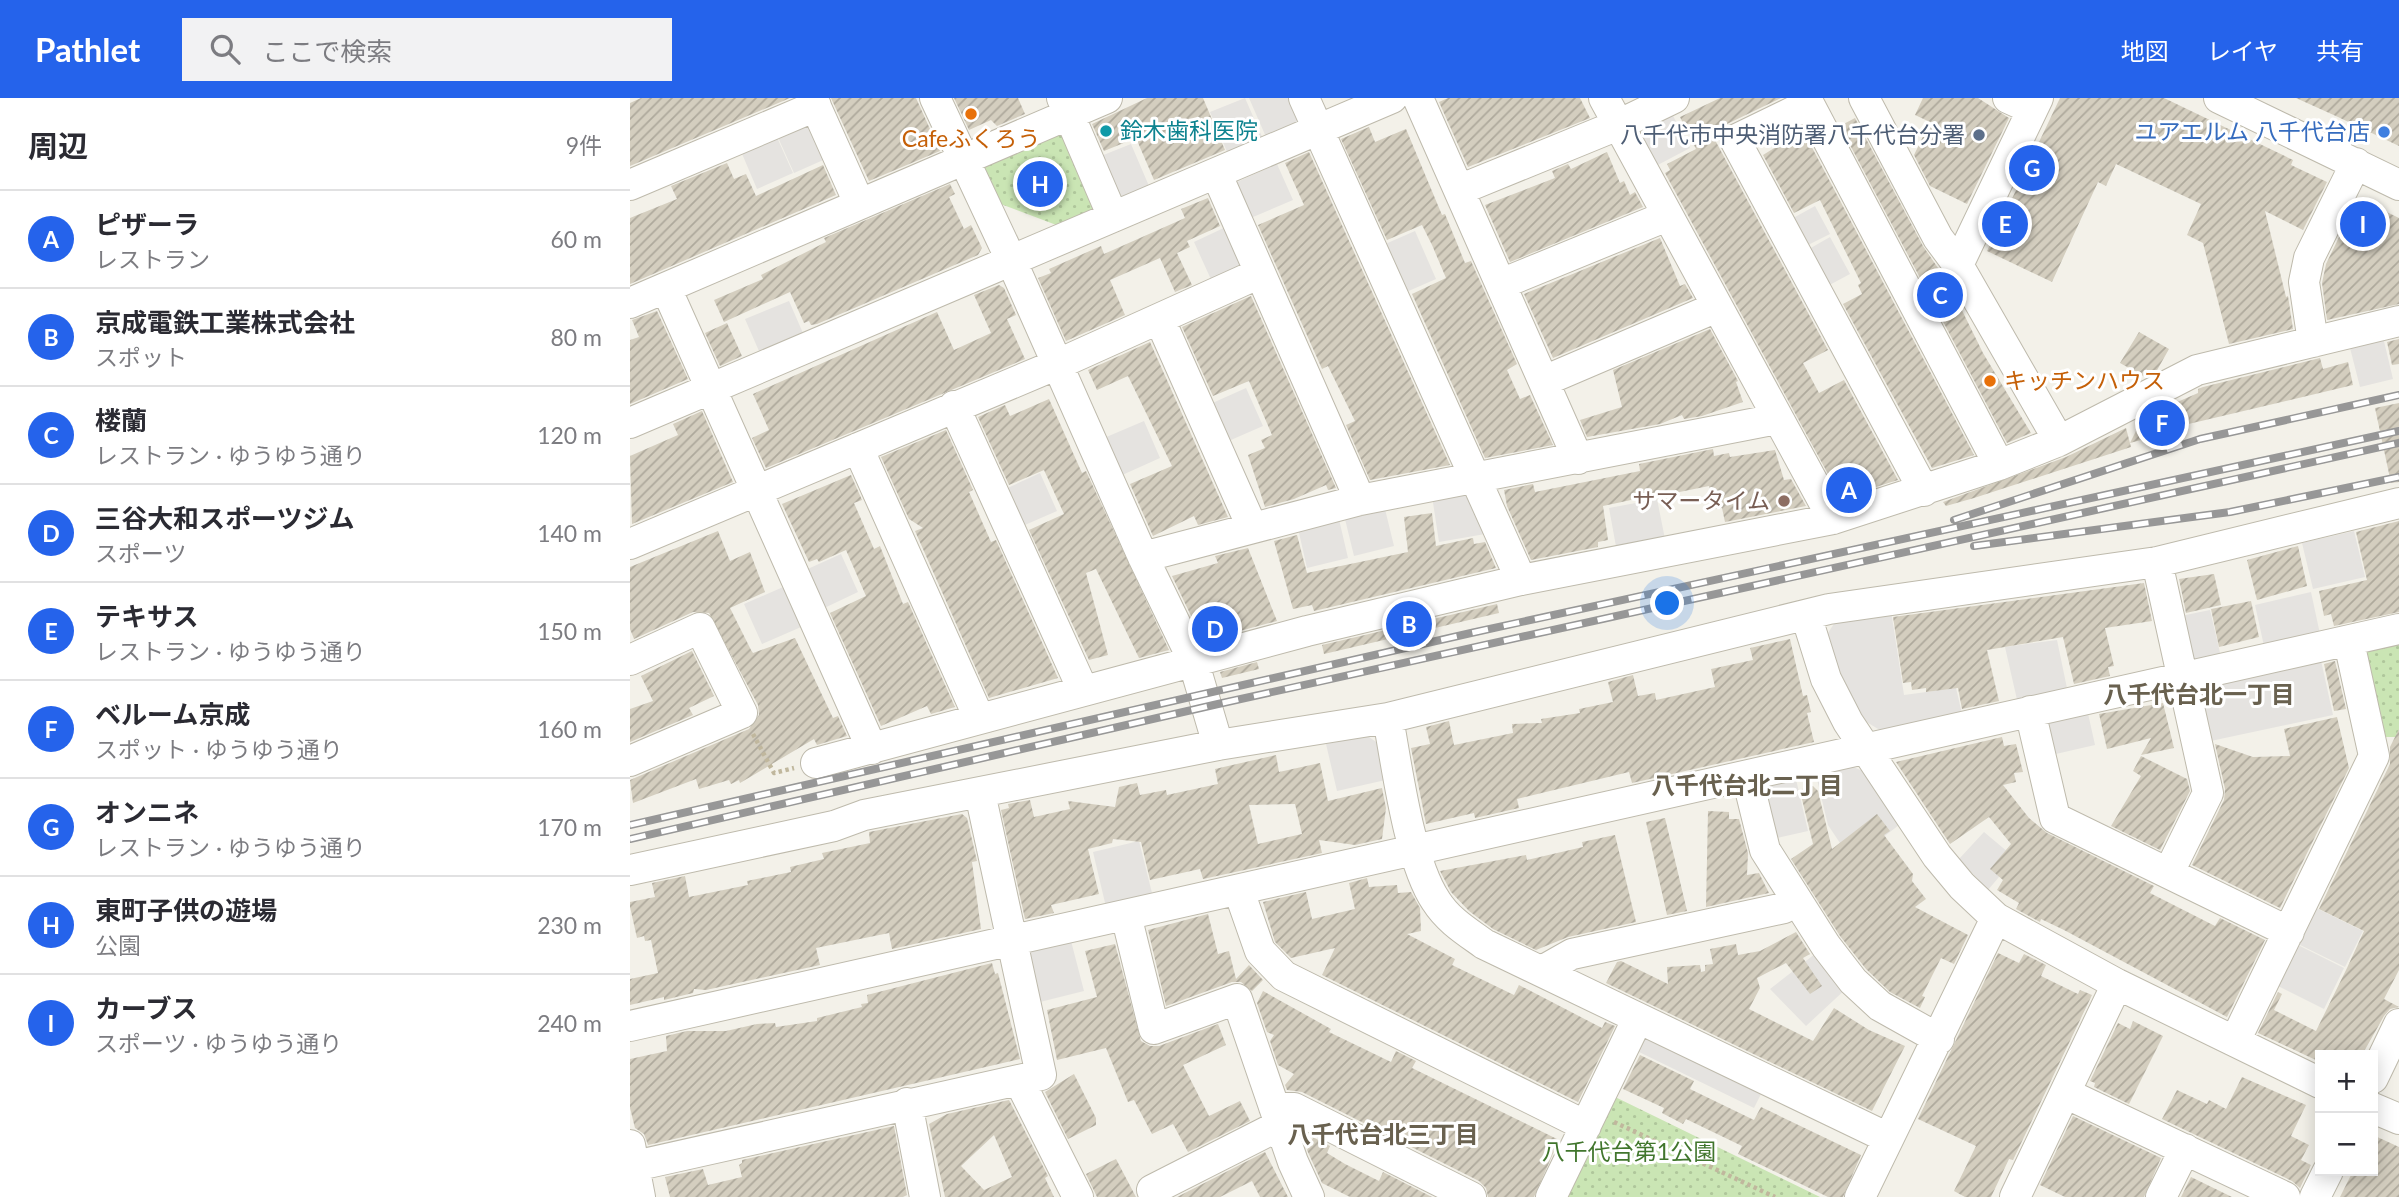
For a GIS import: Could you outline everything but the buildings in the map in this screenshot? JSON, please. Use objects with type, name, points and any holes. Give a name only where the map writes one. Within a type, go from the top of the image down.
[{"type":"street","points":[[935,98],[1012,262],[1143,557],[1194,660],[1218,745]]},
{"type":"street","points":[[630,303],[963,160],[1066,106],[1107,98]]},
{"type":"street","points":[[630,424],[1012,262],[1125,203],[1217,175],[1392,98]]},
{"type":"street","points":[[1418,98],[1578,459]]},
{"type":"street","points":[[1604,98],[1618,125],[1638,151],[1668,216],[1833,519]]},
{"type":"street","points":[[1459,190],[1618,125],[1674,98]]},
{"type":"street","points":[[1864,98],[1932,227],[1958,265],[2059,440]]},
{"type":"street","points":[[2219,98],[2399,184]]},
{"type":"street","points":[[1298,99],[1320,130],[1390,272],[1478,479],[1486,508],[1521,580]]},
{"type":"street","points":[[630,185],[814,102],[859,203]]},
{"type":"street","points":[[1958,265],[2026,102]]},
{"type":"street","points":[[1924,491],[1814,280],[1735,140],[1809,104],[1999,465]]},
{"type":"street","points":[[1066,106],[1125,203]]},
{"type":"street","points":[[2312,342],[2304,282],[2309,258],[2356,163]]},
{"type":"street","points":[[1217,175],[1250,258],[1364,502]]},
{"type":"street","points":[[1501,284],[1668,216]]},
{"type":"street","points":[[630,544],[1160,320],[1250,258]]},
{"type":"street","points":[[666,288],[872,749]]},
{"type":"street","points":[[1544,381],[1717,307]]},
{"type":"street","points":[[1160,320],[1252,527]]},
{"type":"street","points":[[816,763],[1194,660],[1521,580],[1643,552],[1833,519],[1999,465],[2059,440],[2197,370],[2312,342],[2382,329]]},
{"type":"street","points":[[954,406],[1083,690]]},
{"type":"street","points":[[1143,557],[1252,527],[1317,515],[1364,502],[1777,419]]},
{"type":"street","points":[[858,448],[979,718]]},
{"type":"street","points":[[630,870],[834,826],[864,815],[1218,745],[1388,718],[1806,615],[1861,610],[2157,562],[2399,503]]},
{"type":"street","points":[[2157,562],[2185,677],[2208,793],[2169,872]]},
{"type":"street","points":[[1806,615],[1826,679],[1866,750],[1937,856],[1962,886],[1996,918],[2117,984],[2315,1081]]},
{"type":"street","points":[[630,660],[700,628],[742,713],[630,761]]},
{"type":"street","points":[[630,1026],[1866,750],[1940,728],[2048,708],[2399,629]]},
{"type":"street","points":[[2235,1041],[2374,755],[2349,642]]},
{"type":"street","points":[[2048,708],[2056,818],[2289,932]]},
{"type":"street","points":[[1388,718],[1416,850],[1434,899],[1458,926],[1484,944],[1888,1138]]},
{"type":"street","points":[[1747,777],[1765,850],[1796,900],[1853,981],[1880,1006],[1938,1039]]},
{"type":"street","points":[[640,1197],[631,1160],[1041,1075],[980,793]]},
{"type":"street","points":[[1239,891],[1260,951],[1284,976],[1598,1123]]},
{"type":"street","points":[[1542,971],[1572,954],[1784,908],[1796,900]]},
{"type":"street","points":[[1126,915],[1154,1029],[1237,999],[1277,1116],[1309,1197]]},
{"type":"street","points":[[1860,1197],[1996,918]]},
{"type":"street","points":[[2015,1197],[2117,984]]},
{"type":"street","points":[[1551,1197],[1598,1123],[1638,1018]]},
{"type":"street","points":[[2378,1067],[2399,1024]]},
{"type":"street","points":[[1019,1080],[1078,1197]]},
{"type":"street","points":[[2065,1093],[2285,1197]]},
{"type":"street","points":[[907,1103],[925,1197]]},
{"type":"street","points":[[1152,1190],[1294,1108],[1471,1197]]},
{"type":"street","points":[[2378,1110],[2399,1119]]},
{"type":"street","points":[[2161,1197],[2185,1149]]},
{"type":"street","points":[[2315,1197],[2326,1176]]},
{"type":"path","points":[[742,713],[774,773],[816,763]]},
{"type":"path","points":[[1598,1123],[1775,1197]]},
{"type":"green space","points":[[1059,127],[1101,207],[1059,226],[998,203],[982,166]]},
{"type":"green space","points":[[2399,641],[2399,737],[2378,737],[2361,650]]},
{"type":"green space","name":"八千代台第1公園","points":[[1609,1094],[1820,1197],[1559,1197]]},
{"type":"shaded area","points":[[1245,98],[1263,139],[1228,154],[1210,112]]},
{"type":"shaded area","points":[[1249,98],[1292,98],[1301,118],[1298,124],[1266,137]]},
{"type":"shaded area","points":[[1670,110],[1690,148],[1652,168],[1635,134]]},
{"type":"shaded area","points":[[812,117],[830,157],[794,173],[776,133]]},
{"type":"shaded area","points":[[775,133],[793,173],[757,189],[740,149]]},
{"type":"shaded area","points":[[1131,144],[1149,186],[1119,199],[1096,158]]},
{"type":"shaded area","points":[[1277,164],[1293,200],[1246,220],[1233,189],[1237,182]]},
{"type":"shaded area","points":[[1815,206],[1830,234],[1800,249],[1786,222]]},
{"type":"shaded area","points":[[1230,225],[1248,265],[1214,286],[1194,242]]},
{"type":"shaded area","points":[[1415,231],[1436,279],[1404,293],[1383,245]]},
{"type":"shaded area","points":[[1830,237],[1850,274],[1822,289],[1802,253]]},
{"type":"shaded area","points":[[789,301],[806,340],[762,358],[745,319]]},
{"type":"shaded area","points":[[2383,337],[2393,379],[2360,387],[2349,344]]},
{"type":"shaded area","points":[[1246,388],[1263,426],[1224,443],[1208,405]]},
{"type":"shaded area","points":[[1144,421],[1160,458],[1120,476],[1104,438]]},
{"type":"shaded area","points":[[1040,473],[1057,511],[1018,528],[1001,491]]},
{"type":"shaded area","points":[[1466,490],[1491,533],[1439,542],[1432,496]]},
{"type":"shaded area","points":[[1657,499],[1666,544],[1617,552],[1609,508]]},
{"type":"shaded area","points":[[1384,505],[1394,546],[1354,556],[1344,515]]},
{"type":"shaded area","points":[[1338,515],[1348,558],[1307,568],[1297,524]]},
{"type":"shaded area","points":[[2354,531],[2365,577],[2313,589],[2302,543]]},
{"type":"shaded area","points":[[841,554],[858,592],[818,611],[801,572]]},
{"type":"shaded area","points":[[790,584],[808,624],[762,644],[744,604]]},
{"type":"shaded area","points":[[2311,592],[2320,634],[2264,646],[2255,605]]},
{"type":"shaded area","points":[[2210,610],[2221,657],[2192,664],[2176,617]]},
{"type":"shaded area","points":[[1891,611],[1904,695],[1956,688],[1963,718],[1888,735],[1865,721],[1839,673],[1828,633],[1837,619]]},
{"type":"shaded area","points":[[2057,640],[2068,693],[2018,704],[2005,647]]},
{"type":"shaded area","points":[[2320,656],[2333,715],[2206,742],[2195,683]]},
{"type":"shaded area","points":[[2087,709],[2095,745],[2047,756],[2039,720]]},
{"type":"shaded area","points":[[1366,735],[1382,746],[1390,779],[1337,791],[1326,744]]},
{"type":"shaded area","points":[[1846,764],[1863,771],[1899,825],[1852,861],[1828,825],[1815,771]]},
{"type":"shaded area","points":[[1795,775],[1808,831],[1768,840],[1758,783]]},
{"type":"shaded area","points":[[1984,832],[2015,858],[1988,890],[1959,859]]},
{"type":"shaded area","points":[[1139,841],[1153,897],[1106,907],[1093,852]]},
{"type":"shaded area","points":[[2310,905],[2363,931],[2345,967],[2292,941]]},
{"type":"shaded area","points":[[1070,937],[1084,991],[1036,1003],[1024,956],[1030,947]]},
{"type":"shaded area","points":[[2292,942],[2344,968],[2324,1009],[2272,983]]},
{"type":"shaded area","points":[[1820,950],[1848,987],[1806,1026],[1770,989]]},
{"type":"shaded area","points":[[1644,1035],[1762,1092],[1754,1108],[1637,1051]]},
{"type":"railway","points":[[1954,520],[2200,439],[2399,395]]},
{"type":"railway","points":[[630,825],[1471,633],[2399,431]]},
{"type":"railway","points":[[630,839],[1218,704],[2399,443]]},
{"type":"railway","points":[[1974,546],[2230,512],[2399,477]]},
{"type":"place","name":"Cafeふくろう","points":[[971,114]]},
{"type":"place","name":"鈴木歯科医院","points":[[1106,131]]},
{"type":"place","name":"ユアエルム 八千代台店","points":[[2384,132]]},
{"type":"place","name":"八千代市中央消防署八千代台分署","points":[[1979,135]]},
{"type":"place","name":"オンニネ","points":[[2032,168]]},
{"type":"place","name":"東町子供の遊場","points":[[1040,184]]},
{"type":"place","name":"テキサス","points":[[2005,224]]},
{"type":"place","name":"カーブス","points":[[2363,224]]},
{"type":"place","name":"楼蘭","points":[[1940,295]]},
{"type":"place","name":"キッチンハウス","points":[[1990,381]]},
{"type":"place","name":"ベルーム京成","points":[[2162,423]]},
{"type":"place","name":"ピザーラ","points":[[1849,490]]},
{"type":"place","name":"サマータイム","points":[[1784,501]]},
{"type":"place","name":"京成電鉄工業株式会社","points":[[1409,624]]},
{"type":"place","name":"三谷大和スポーツジム","points":[[1215,629]]},
{"type":"district","name":"八千代台北一丁目","points":[[2199,695]]},
{"type":"district","name":"八千代台北二丁目","points":[[1747,786]]},
{"type":"district","name":"八千代台北三丁目","points":[[1383,1135]]}]
